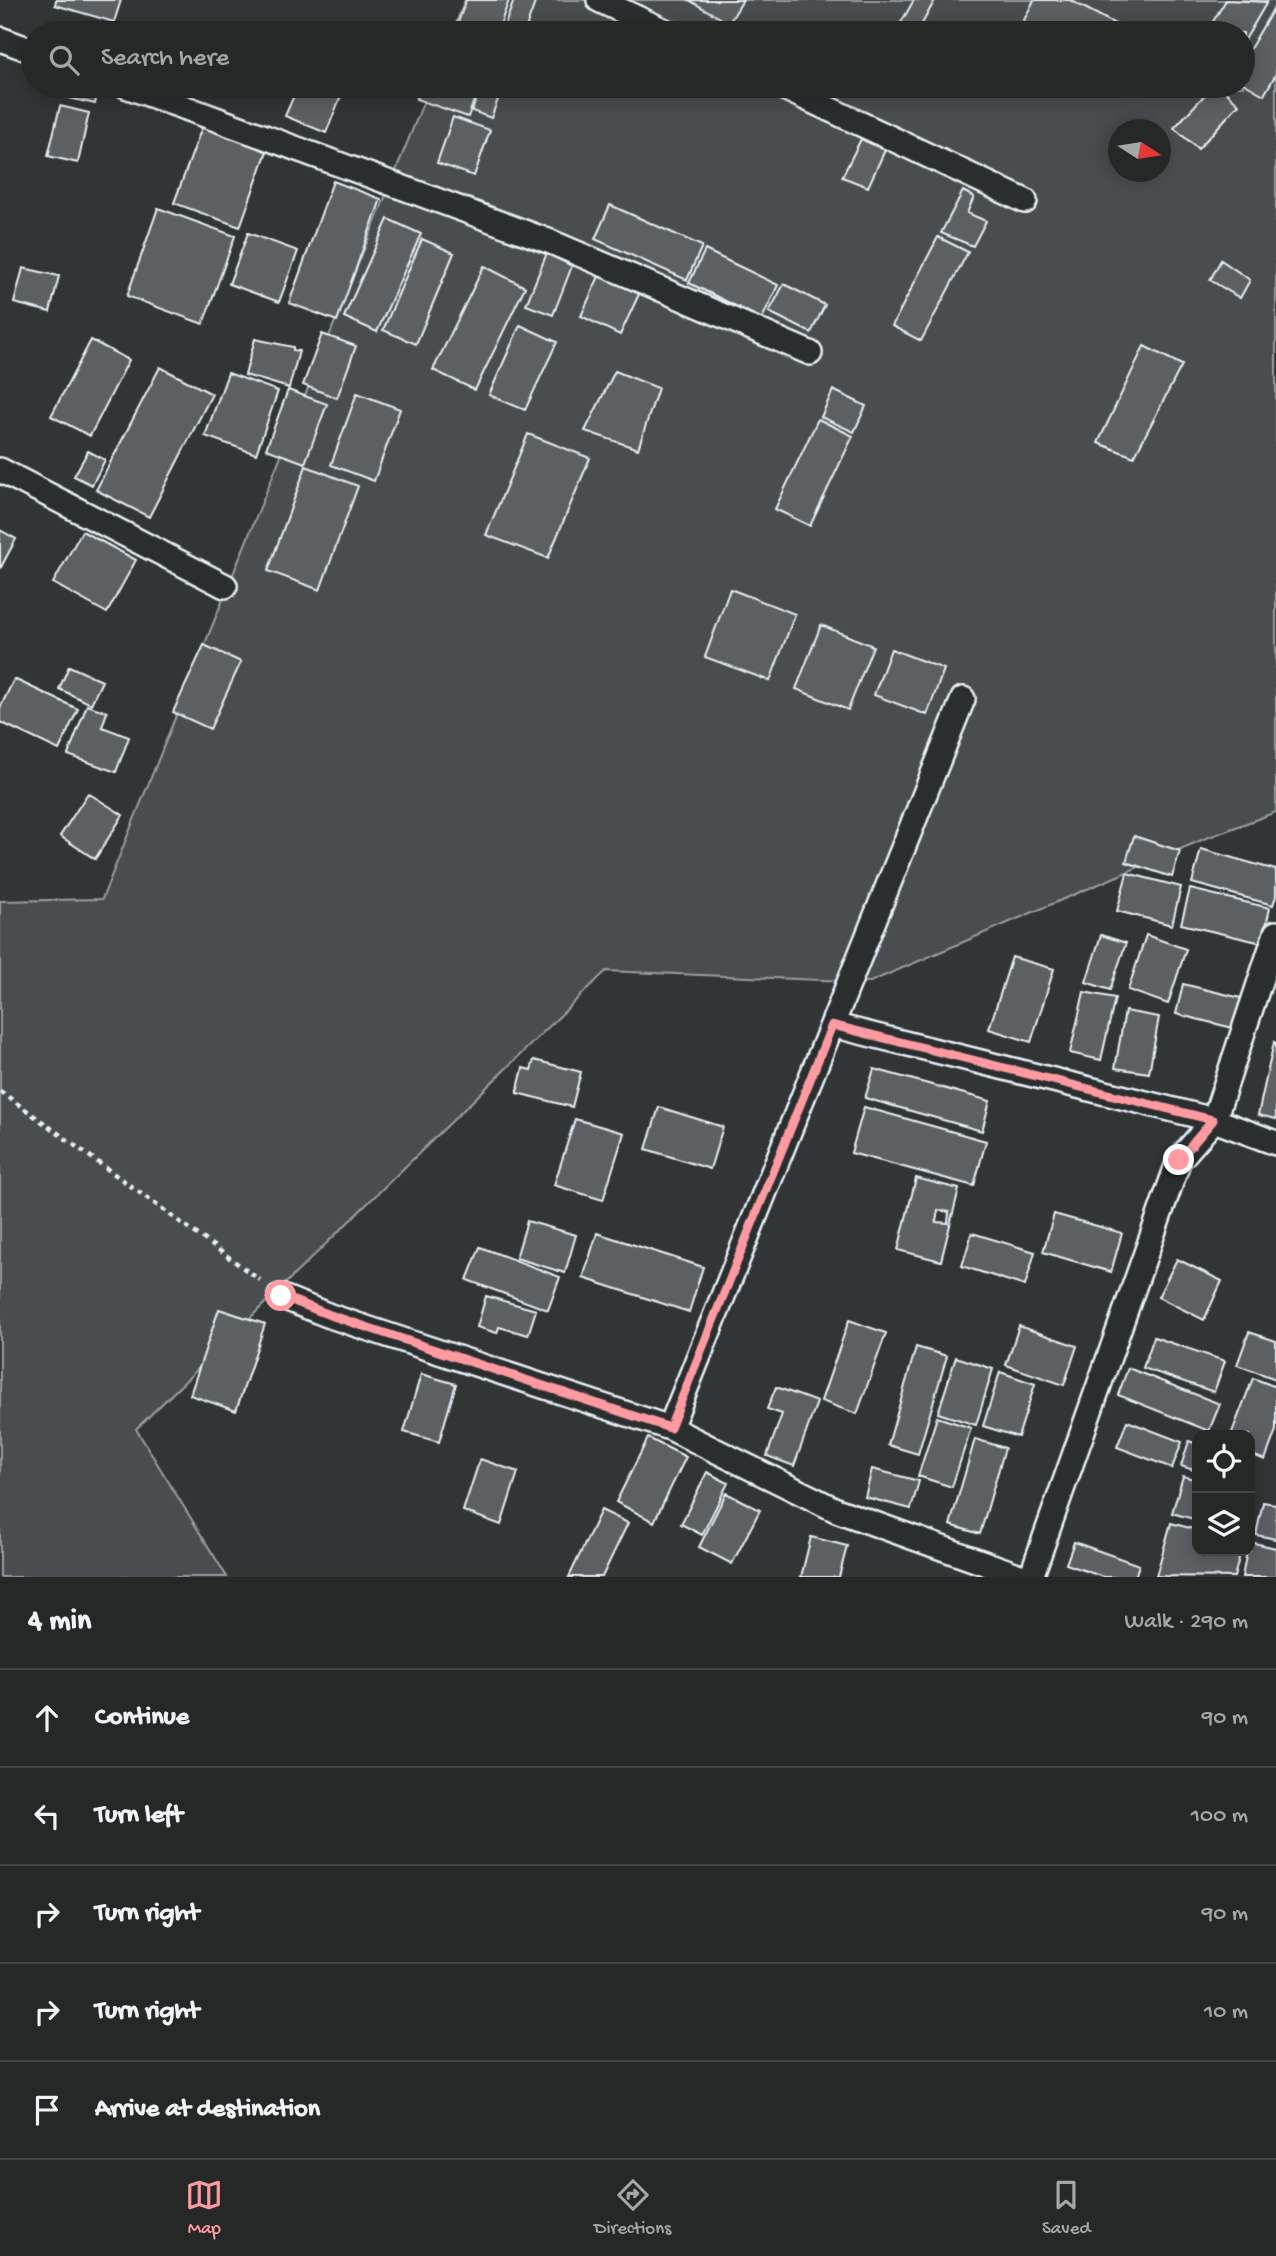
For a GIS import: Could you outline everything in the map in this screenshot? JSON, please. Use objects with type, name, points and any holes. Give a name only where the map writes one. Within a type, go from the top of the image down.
[{"type":"street","points":[[599,0],[644,21]]},
{"type":"street","points":[[0,39],[21,47]]},
{"type":"street","points":[[159,98],[551,242],[810,353]]},
{"type":"street","points":[[806,98],[1025,201]]},
{"type":"street","points":[[0,470],[225,586]]},
{"type":"street","points":[[670,1428],[963,699]]},
{"type":"street","points":[[1031,1577],[1179,1160],[1213,1120],[1276,933]]},
{"type":"street","points":[[832,1025],[1213,1120],[1276,1143]]},
{"type":"street","points":[[281,1296],[330,1315],[670,1428],[836,1510],[1023,1577]]},
{"type":"path","points":[[0,1091],[281,1296]]},
{"type":"shaded area","points":[[465,0],[1276,0],[1276,812],[1204,839],[870,982],[606,971],[136,1429],[227,1577],[0,1577],[0,901],[102,899],[425,98],[1255,98],[1255,21],[457,21]]},
{"type":"building","points":[[56,0],[121,0],[114,21],[55,5]]},
{"type":"building","points":[[466,0],[509,0],[501,21],[458,21]]},
{"type":"building","points":[[514,0],[536,0],[528,21],[506,21]]},
{"type":"building","points":[[689,0],[743,0],[730,21],[726,21]]},
{"type":"building","points":[[914,0],[935,0],[924,21],[902,21]]},
{"type":"building","points":[[1034,0],[1070,0],[1109,21],[1024,21]]},
{"type":"building","points":[[1226,0],[1267,2],[1255,22],[1213,21]]},
{"type":"building","points":[[1276,4],[1276,74],[1264,95],[1255,90],[1255,40]]},
{"type":"building","points":[[70,98],[96,98],[95,104]]},
{"type":"building","points":[[293,98],[340,98],[326,133],[285,116]]},
{"type":"building","points":[[416,98],[475,98],[468,117]]},
{"type":"building","points":[[477,98],[498,98],[491,118],[472,111]]},
{"type":"building","points":[[1202,98],[1232,98],[1239,104],[1198,149],[1174,128]]},
{"type":"building","points":[[60,106],[89,113],[78,163],[48,156]]},
{"type":"building","points":[[453,117],[490,130],[474,176],[437,163]]},
{"type":"building","points":[[202,127],[267,151],[240,227],[174,203]]},
{"type":"building","points":[[861,139],[885,150],[868,187],[842,177]]},
{"type":"building","points":[[333,181],[381,199],[337,321],[289,303]]},
{"type":"building","points":[[963,191],[974,197],[967,213],[986,221],[973,246],[941,233]]},
{"type":"building","points":[[610,205],[702,246],[687,280],[595,239]]},
{"type":"building","points":[[158,208],[235,236],[203,324],[127,296]]},
{"type":"building","points":[[388,219],[421,234],[377,332],[344,317]]},
{"type":"building","points":[[248,233],[298,251],[279,302],[229,284]]},
{"type":"building","points":[[938,237],[968,252],[921,341],[892,326]]},
{"type":"building","points":[[422,239],[454,253],[416,344],[383,330]]},
{"type":"building","points":[[705,250],[778,285],[762,319],[689,283]]},
{"type":"building","points":[[547,253],[572,266],[553,315],[526,305]]},
{"type":"building","points":[[1221,260],[1250,280],[1240,298],[1210,280]]},
{"type":"building","points":[[484,266],[525,287],[475,390],[433,370]]},
{"type":"building","points":[[23,268],[59,276],[50,312],[14,303]]},
{"type":"building","points":[[600,274],[640,292],[620,335],[581,316]]},
{"type":"building","points":[[784,284],[825,305],[811,333],[769,312]]},
{"type":"building","points":[[520,325],[557,342],[525,410],[489,395]]},
{"type":"building","points":[[322,334],[356,346],[337,398],[303,385]]},
{"type":"building","points":[[255,339],[293,347],[293,350],[299,351],[289,388],[245,375]]},
{"type":"building","points":[[91,340],[129,360],[90,436],[51,416]]},
{"type":"building","points":[[1144,346],[1182,365],[1134,457],[1098,443]]},
{"type":"building","points":[[160,367],[212,394],[149,517],[96,490]]},
{"type":"building","points":[[615,371],[658,388],[638,449],[585,431]]},
{"type":"building","points":[[228,373],[278,391],[256,454],[205,436]]},
{"type":"building","points":[[288,390],[327,404],[305,463],[266,449]]},
{"type":"building","points":[[833,390],[866,406],[854,432],[821,417]]},
{"type":"building","points":[[357,393],[400,409],[374,481],[331,465]]},
{"type":"building","points":[[818,419],[853,436],[810,526],[775,509]]},
{"type":"building","points":[[528,434],[590,458],[548,558],[486,535]]},
{"type":"building","points":[[88,451],[105,460],[92,485],[74,476]]},
{"type":"building","points":[[306,466],[358,486],[320,590],[268,571]]},
{"type":"building","points":[[0,530],[16,539],[0,569]]},
{"type":"building","points":[[82,531],[136,560],[107,613],[53,583]]},
{"type":"building","points":[[730,589],[795,614],[770,681],[705,657]]},
{"type":"building","points":[[821,625],[873,646],[848,710],[796,689]]},
{"type":"building","points":[[204,645],[241,662],[210,729],[173,712]]},
{"type":"building","points":[[891,649],[944,669],[927,715],[874,695]]},
{"type":"building","points":[[69,666],[102,681],[91,704],[59,689]]},
{"type":"building","points":[[14,679],[78,709],[59,750],[0,722],[0,708]]},
{"type":"building","points":[[87,705],[107,712],[102,727],[129,737],[116,772],[68,755]]},
{"type":"building","points":[[88,793],[123,815],[95,859],[60,836]]},
{"type":"building","points":[[1134,836],[1180,851],[1172,877],[1126,862]]},
{"type":"building","points":[[1201,849],[1276,870],[1276,896],[1273,905],[1192,883]]},
{"type":"building","points":[[1127,873],[1181,887],[1172,925],[1117,911]]},
{"type":"building","points":[[1190,889],[1270,908],[1262,943],[1181,924]]},
{"type":"building","points":[[1101,935],[1126,943],[1110,990],[1086,982]]},
{"type":"building","points":[[1146,935],[1186,949],[1168,1004],[1128,990]]},
{"type":"building","points":[[1012,957],[1054,969],[1031,1042],[989,1029]]},
{"type":"building","points":[[1183,984],[1245,999],[1237,1029],[1176,1014]]},
{"type":"building","points":[[1084,992],[1115,998],[1101,1060],[1070,1053]]},
{"type":"building","points":[[1125,1011],[1159,1017],[1149,1073],[1115,1068]]},
{"type":"building","points":[[1274,1042],[1276,1043],[1276,1119],[1258,1115]]},
{"type":"building","points":[[534,1060],[581,1072],[572,1107],[517,1093],[523,1068],[531,1070]]},
{"type":"building","points":[[874,1069],[990,1101],[982,1131],[865,1098]]},
{"type":"building","points":[[659,1107],[723,1127],[710,1169],[646,1149]]},
{"type":"building","points":[[864,1107],[986,1141],[974,1186],[851,1153]]},
{"type":"building","points":[[575,1119],[624,1133],[603,1200],[554,1185]]},
{"type":"building","points":[[916,1178],[959,1189],[941,1261],[898,1250]],"holes":[[[938,1210],[949,1212],[948,1223],[936,1222]]]},
{"type":"building","points":[[1054,1214],[1122,1233],[1111,1272],[1043,1252]]},
{"type":"building","points":[[527,1221],[576,1235],[565,1273],[516,1258]]},
{"type":"building","points":[[597,1233],[703,1267],[689,1312],[583,1278]]},
{"type":"building","points":[[972,1233],[1035,1252],[1025,1286],[962,1266]]},
{"type":"building","points":[[480,1247],[560,1277],[548,1310],[467,1280]]},
{"type":"building","points":[[1177,1259],[1222,1281],[1204,1320],[1158,1297]]},
{"type":"building","points":[[486,1296],[536,1310],[528,1335],[499,1327],[497,1333],[477,1327]]},
{"type":"building","points":[[219,1309],[265,1324],[236,1411],[190,1395]]},
{"type":"building","points":[[849,1320],[886,1333],[857,1414],[821,1401]]},
{"type":"building","points":[[1019,1326],[1077,1346],[1064,1385],[1006,1365]]},
{"type":"building","points":[[1249,1332],[1276,1341],[1276,1379],[1237,1365]]},
{"type":"building","points":[[1154,1337],[1225,1361],[1214,1392],[1143,1368]]},
{"type":"building","points":[[916,1347],[947,1356],[918,1454],[888,1445]]},
{"type":"building","points":[[956,1357],[993,1369],[976,1425],[938,1413]]},
{"type":"building","points":[[1128,1368],[1220,1404],[1209,1430],[1206,1430],[1118,1395]]},
{"type":"building","points":[[1000,1372],[1035,1384],[1018,1437],[983,1426]]},
{"type":"building","points":[[421,1374],[456,1384],[439,1442],[404,1432]]},
{"type":"building","points":[[1253,1378],[1276,1387],[1276,1430],[1265,1460],[1255,1456],[1255,1430],[1233,1430]]},
{"type":"building","points":[[776,1387],[817,1402],[794,1466],[767,1456],[782,1414],[767,1409]]},
{"type":"building","points":[[937,1417],[971,1428],[952,1487],[918,1476]]},
{"type":"building","points":[[1127,1421],[1182,1442],[1172,1468],[1117,1447]]},
{"type":"building","points":[[648,1438],[686,1457],[654,1522],[616,1502]]},
{"type":"building","points":[[975,1439],[1005,1448],[980,1534],[950,1525]]},
{"type":"building","points":[[1189,1441],[1192,1442],[1192,1469],[1181,1466]]},
{"type":"building","points":[[480,1459],[518,1472],[501,1525],[463,1511]]},
{"type":"building","points":[[872,1469],[919,1481],[911,1509],[865,1497]]},
{"type":"building","points":[[707,1472],[728,1483],[702,1535],[681,1524]]},
{"type":"building","points":[[1183,1476],[1192,1479],[1192,1519],[1172,1513]]},
{"type":"building","points":[[726,1493],[760,1510],[732,1564],[699,1547]]},
{"type":"building","points":[[1263,1502],[1276,1504],[1276,1539],[1256,1535]]},
{"type":"building","points":[[601,1510],[628,1523],[602,1577],[569,1577]]},
{"type":"building","points":[[1171,1523],[1192,1529],[1192,1556],[1240,1556],[1234,1577],[1156,1576]]},
{"type":"building","points":[[811,1537],[847,1546],[839,1577],[801,1577]]},
{"type":"building","points":[[1074,1542],[1139,1565],[1135,1577],[1103,1577],[1066,1564]]},
{"type":"building","points":[[1255,1543],[1276,1548],[1276,1577],[1242,1577],[1246,1556],[1255,1556]]},
{"type":"route","points":[[281,1296],[330,1315],[670,1428],[832,1025],[1213,1120],[1179,1160]]}]
